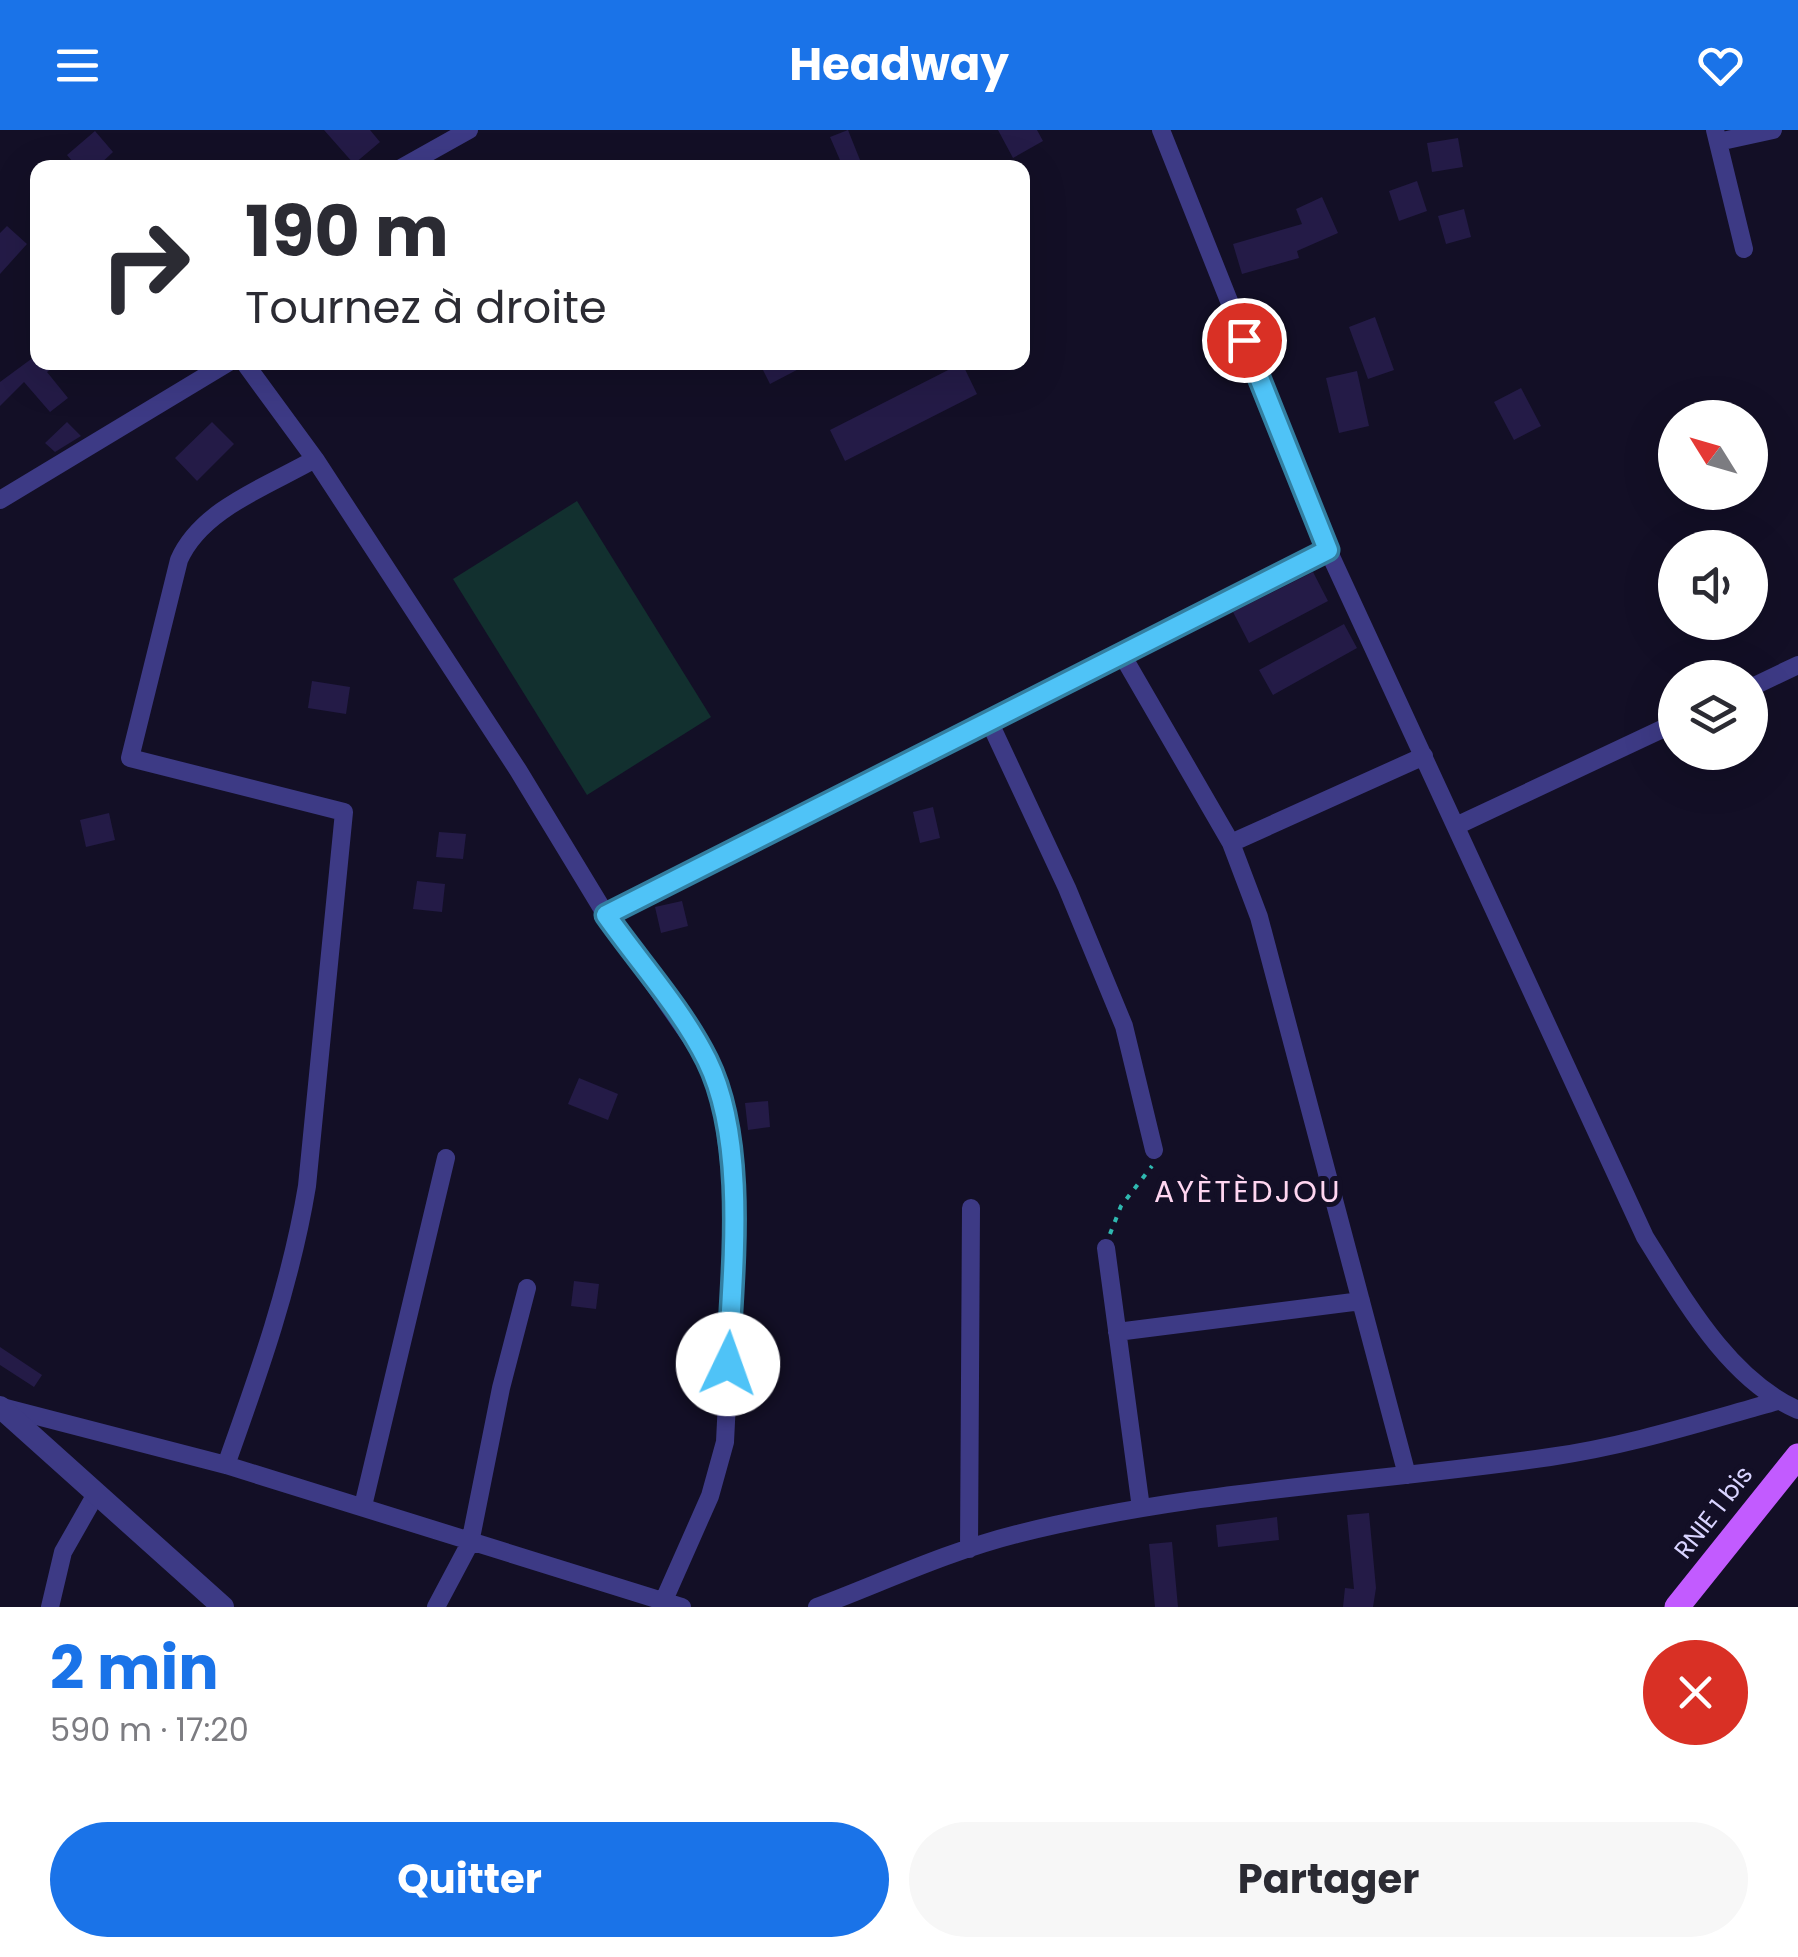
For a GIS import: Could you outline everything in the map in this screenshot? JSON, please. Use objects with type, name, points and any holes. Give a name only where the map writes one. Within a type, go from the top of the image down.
[{"type":"main road","name":"RNIE 1 bis","points":[[1677,1607],[1798,1456]]},
{"type":"street","points":[[416,160],[470,130]]},
{"type":"street","points":[[1160,130],[1328,550],[1645,1237],[1688,1305],[1736,1364],[1778,1401],[1798,1410]]},
{"type":"street","points":[[1744,250],[1716,136],[1773,130]]},
{"type":"street","points":[[0,500],[217,370]]},
{"type":"street","points":[[250,370],[315,459],[518,770],[606,915],[709,1064],[722,1112],[734,1185],[724,1442],[710,1496],[664,1600]]},
{"type":"street","points":[[226,1465],[272,1336],[299,1236],[308,1186],[344,812],[130,758],[187,541],[210,519],[315,459]]},
{"type":"street","points":[[606,915],[1328,550]]},
{"type":"street","points":[[1120,653],[1231,843],[1276,977],[1407,1475]]},
{"type":"street","points":[[1768,679],[1798,665]]},
{"type":"street","points":[[989,721],[1113,997],[1128,1040],[1154,1150]]},
{"type":"street","points":[[1456,826],[1658,731]]},
{"type":"street","points":[[1231,843],[1424,756]]},
{"type":"street","points":[[363,1506],[446,1158]]},
{"type":"street","points":[[970,1208],[970,1549]]},
{"type":"street","points":[[1106,1248],[1141,1508]]},
{"type":"street","points":[[436,1607],[470,1543],[501,1388],[527,1288]]},
{"type":"street","points":[[1117,1332],[1361,1301]]},
{"type":"street","points":[[817,1607],[1014,1534],[1141,1508],[1622,1444],[1778,1401]]},
{"type":"street","points":[[0,1407],[226,1465],[682,1607]]},
{"type":"street","points":[[0,1407],[223,1607]]},
{"type":"street","points":[[50,1607],[63,1552],[96,1494]]},
{"type":"path","points":[[1106,1248],[1121,1206],[1153,1165],[1154,1150]]},
{"type":"green space","points":[[577,501],[711,717],[587,795],[453,579]]},
{"type":"building","points":[[324,130],[370,130],[380,142],[359,160],[350,160]]},
{"type":"building","points":[[848,130],[860,160],[840,160],[830,137]]},
{"type":"building","points":[[998,130],[1037,130],[1043,141],[1013,158]]},
{"type":"building","points":[[95,131],[113,152],[104,160],[71,160],[67,155]]},
{"type":"building","points":[[1458,138],[1463,167],[1432,172],[1427,143]]},
{"type":"building","points":[[1417,181],[1427,211],[1399,221],[1389,191]]},
{"type":"building","points":[[1322,197],[1338,233],[1297,251],[1299,258],[1242,274],[1233,244],[1302,224],[1296,209]]},
{"type":"building","points":[[1464,209],[1471,237],[1446,244],[1438,216]]},
{"type":"building","points":[[7,226],[27,244],[0,274],[0,233]]},
{"type":"building","points":[[1375,317],[1394,370],[1368,379],[1349,327]]},
{"type":"building","points":[[30,360],[30,370],[50,370],[47,372],[68,398],[50,412],[24,382],[0,406],[0,382]]},
{"type":"building","points":[[763,370],[797,370],[770,384]]},
{"type":"building","points":[[948,370],[965,370],[977,394],[845,461],[830,430]]},
{"type":"building","points":[[1357,371],[1369,426],[1339,433],[1326,378]]},
{"type":"building","points":[[1521,388],[1541,426],[1514,440],[1494,402]]},
{"type":"building","points":[[67,422],[81,436],[55,452],[45,443]]},
{"type":"building","points":[[212,422],[234,444],[197,481],[175,458]]},
{"type":"building","points":[[1313,572],[1328,601],[1249,643],[1233,612]]},
{"type":"building","points":[[1344,624],[1357,648],[1273,695],[1259,670]]},
{"type":"building","points":[[312,681],[350,687],[346,714],[308,708]]},
{"type":"building","points":[[933,807],[940,838],[920,843],[913,812]]},
{"type":"building","points":[[109,813],[115,840],[86,847],[80,820]]},
{"type":"building","points":[[439,832],[466,834],[463,859],[436,857]]},
{"type":"building","points":[[417,881],[445,884],[442,912],[413,909]]},
{"type":"building","points":[[682,901],[688,926],[661,933],[655,907]]},
{"type":"building","points":[[579,1078],[618,1094],[608,1120],[568,1104]]},
{"type":"building","points":[[768,1101],[770,1127],[748,1130],[745,1103]]},
{"type":"building","points":[[574,1281],[599,1284],[596,1309],[571,1306]]},
{"type":"building","points":[[0,1347],[42,1375],[34,1387],[0,1365]]},
{"type":"building","points":[[1369,1513],[1376,1588],[1373,1607],[1343,1607],[1345,1588],[1354,1589],[1347,1515]]},
{"type":"building","points":[[1277,1517],[1279,1540],[1218,1547],[1216,1525]]},
{"type":"building","points":[[1172,1542],[1178,1607],[1155,1607],[1149,1544]]},
{"type":"district","name":"AYÈTÈDJOU","points":[[1248,1192]]},
{"type":"route","points":[[728,1364],[736,1218],[734,1185],[716,1088],[709,1064],[695,1040],[606,915],[1328,550],[1244,340]]}]
